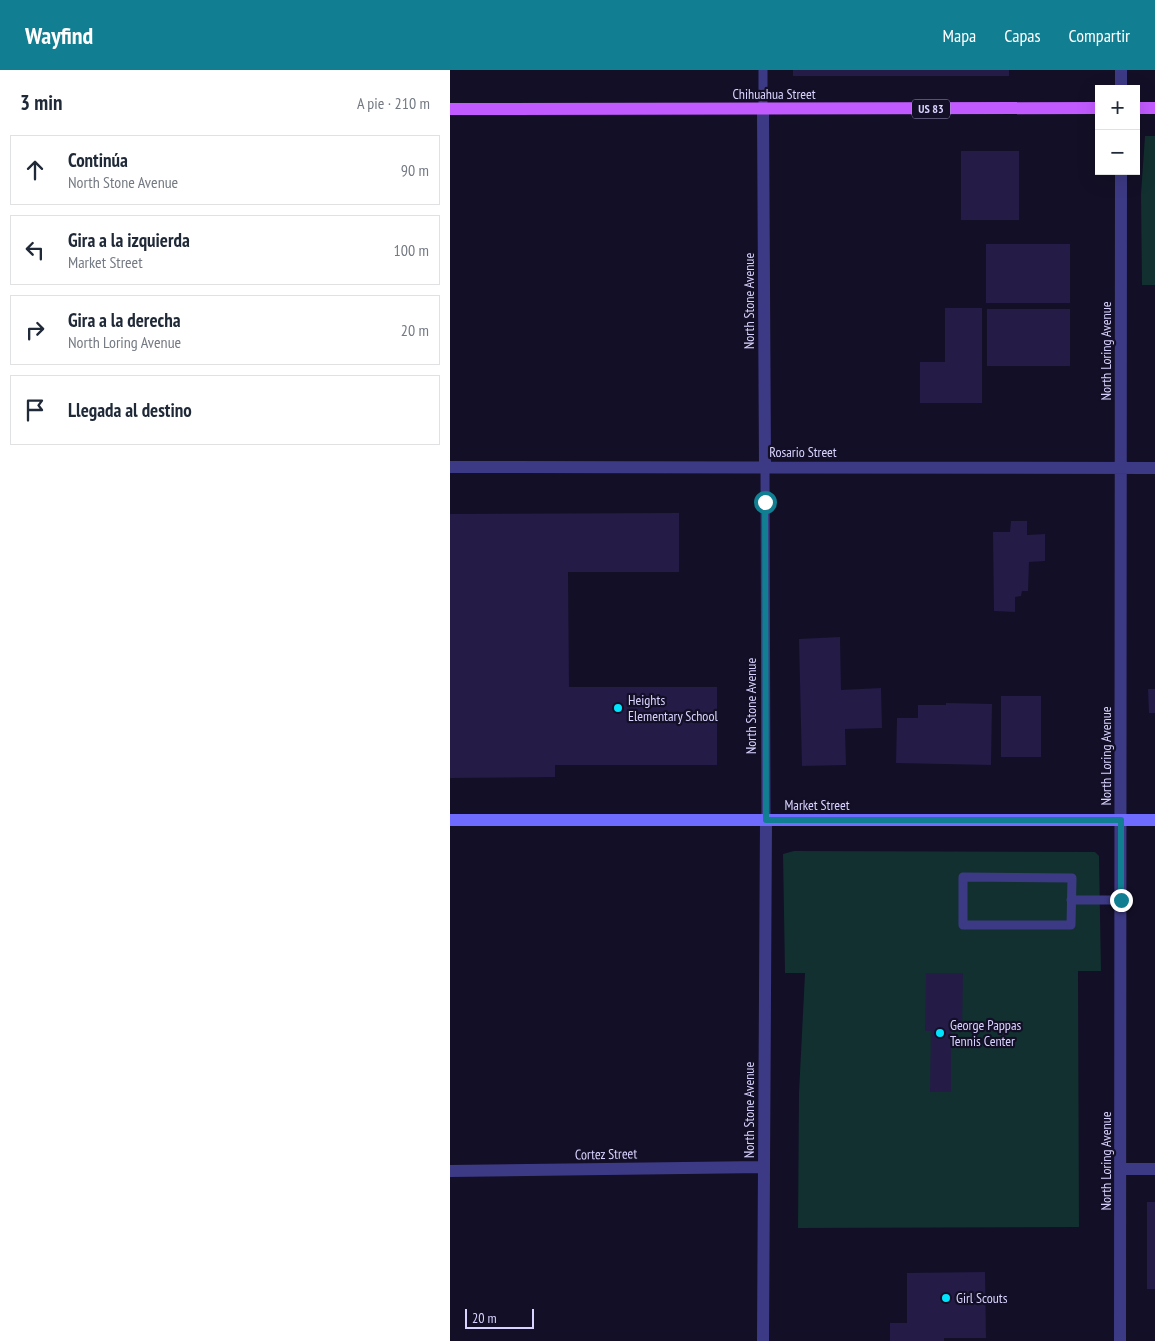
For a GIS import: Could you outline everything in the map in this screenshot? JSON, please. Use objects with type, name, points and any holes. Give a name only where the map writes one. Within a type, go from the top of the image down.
[{"type":"main road","name":"Chihuahua Street","points":[[450,109],[1095,108]]},
{"type":"main road","points":[[1140,108],[1155,108]]},
{"type":"street","points":[[1121,70],[1121,85]]},
{"type":"street","name":"North Stone Avenue","points":[[764,109],[765,467]]},
{"type":"street","name":"North Loring Avenue","points":[[1120,1341],[1121,175]]},
{"type":"street","name":"Rosario Street","points":[[450,467],[1155,468]]},
{"type":"street","name":"Market Street","points":[[450,820],[1155,820]]},
{"type":"street","name":"North Stone Avenue","points":[[763,1341],[766,820]]},
{"type":"street","name":"Cortez Street","points":[[450,1171],[763,1167]]},
{"type":"street","points":[[1121,1169],[1155,1169]]},
{"type":"lane","name":"North Stone Avenue","points":[[764,70],[764,109]]},
{"type":"lane","name":"North Stone Avenue","points":[[765,467],[766,820]]},
{"type":"lane","points":[[963,877],[1072,878],[1071,900],[1071,925],[963,925],[963,877]]},
{"type":"lane","points":[[1071,900],[1121,900]]},
{"type":"green space","points":[[1145,136],[1155,136],[1155,285],[1142,285],[1141,194]]},
{"type":"green space","name":"George Pappas Tennis Center","points":[[794,851],[1095,852],[1099,856],[1101,971],[1078,971],[1079,1227],[798,1228],[799,1093],[805,973],[785,973],[783,854]]},
{"type":"building","points":[[793,70],[1009,70],[1009,76],[793,76]]},
{"type":"building","points":[[961,151],[1019,151],[1019,220],[961,220]]},
{"type":"building","points":[[986,244],[1070,244],[1070,303],[986,303]]},
{"type":"building","points":[[945,308],[982,308],[982,403],[920,403],[920,362],[945,362]]},
{"type":"building","points":[[987,309],[1070,309],[1070,366],[987,366]]},
{"type":"building","points":[[679,513],[679,572],[568,572],[569,687],[717,687],[717,765],[555,765],[555,777],[450,778],[450,514]]},
{"type":"building","points":[[1011,521],[1027,521],[1027,535],[1045,534],[1045,561],[1029,562],[1028,591],[1022,591],[1021,596],[1015,597],[1015,612],[994,611],[993,532],[1010,532]]},
{"type":"building","points":[[840,637],[841,690],[881,688],[882,728],[845,729],[846,765],[802,766],[799,639]]},
{"type":"building","points":[[1148,689],[1155,689],[1155,713],[1149,713]]},
{"type":"building","points":[[1001,696],[1041,696],[1041,757],[1001,757]]},
{"type":"building","points":[[946,703],[992,704],[991,765],[896,763],[897,718],[918,718],[918,705],[946,705]]},
{"type":"building","points":[[926,973],[963,973],[962,1031],[951,1031],[951,1092],[930,1092],[931,1031],[925,1031]]},
{"type":"building","points":[[1147,1202],[1155,1202],[1155,1289],[1147,1289]]},
{"type":"building","name":"Girl Scouts","points":[[985,1272],[986,1338],[944,1338],[944,1341],[890,1341],[890,1323],[907,1323],[907,1273]]},
{"type":"place","name":"Heights Elementary School","points":[[618,708]]},
{"type":"place","name":"George Pappas Tennis Center","points":[[940,1033]]},
{"type":"place","name":"Girl Scouts","points":[[946,1298]]},
{"type":"route","points":[[765,502],[766,820],[1121,820],[1121,900]]}]
